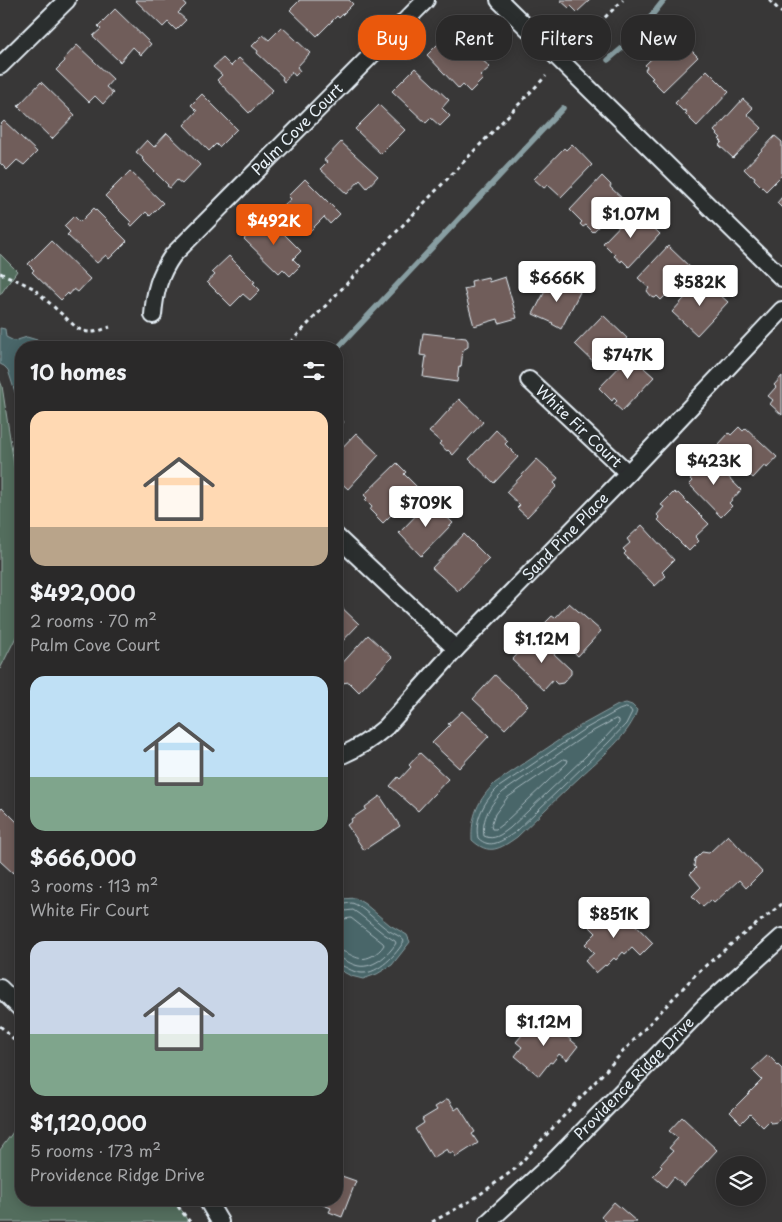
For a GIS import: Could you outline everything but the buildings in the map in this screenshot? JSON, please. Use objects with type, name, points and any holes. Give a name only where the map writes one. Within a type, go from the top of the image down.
[{"type":"street","points":[[0,66],[66,0]]},
{"type":"street","name":"Palm Cove Court","points":[[153,315],[158,281],[173,255],[426,0]]},
{"type":"street","points":[[499,0],[782,278]]},
{"type":"street","name":"Sand Pine Place","points":[[343,755],[362,746],[386,727],[456,649],[628,473],[782,310]]},
{"type":"street","name":"White Fir Court","points":[[529,380],[628,473]]},
{"type":"street","points":[[343,543],[456,649]]},
{"type":"street","name":"Providence Ridge Drive","points":[[488,1222],[554,1161],[704,1007],[782,937]]},
{"type":"street","points":[[0,988],[15,1003]]},
{"type":"street","points":[[211,1206],[220,1222]]},
{"type":"path","points":[[607,15],[623,0]]},
{"type":"path","points":[[769,0],[782,13]]},
{"type":"path","points":[[292,341],[546,76]]},
{"type":"path","points":[[0,274],[33,288],[77,328],[83,331],[90,333],[110,328]]},
{"type":"path","points":[[432,1222],[472,1200],[515,1169],[698,972],[782,904]]},
{"type":"path","points":[[0,1026],[15,1040]]},
{"type":"path","points":[[177,1206],[190,1222]]},
{"type":"green space","points":[[0,254],[17,271],[0,295]]},
{"type":"green space","points":[[0,381],[15,471],[15,639],[0,669]]},
{"type":"green space","points":[[15,1129],[15,1206],[178,1206],[188,1222],[0,1222],[0,1150]]},
{"type":"water","points":[[0,328],[5,329],[6,337],[14,341],[27,337],[37,340],[15,341],[15,392],[8,370],[0,364]]},
{"type":"water","points":[[626,703],[632,705],[637,710],[634,719],[621,737],[517,837],[505,845],[494,849],[484,848],[472,840],[474,816],[480,802],[495,783],[580,726],[618,705]]},
{"type":"water","points":[[355,898],[365,904],[390,925],[407,935],[410,942],[392,965],[377,974],[363,979],[343,972],[343,899]]},
{"type":"waterway","points":[[611,57],[634,38],[664,0]]},
{"type":"waterway","points":[[343,343],[563,108]]}]
